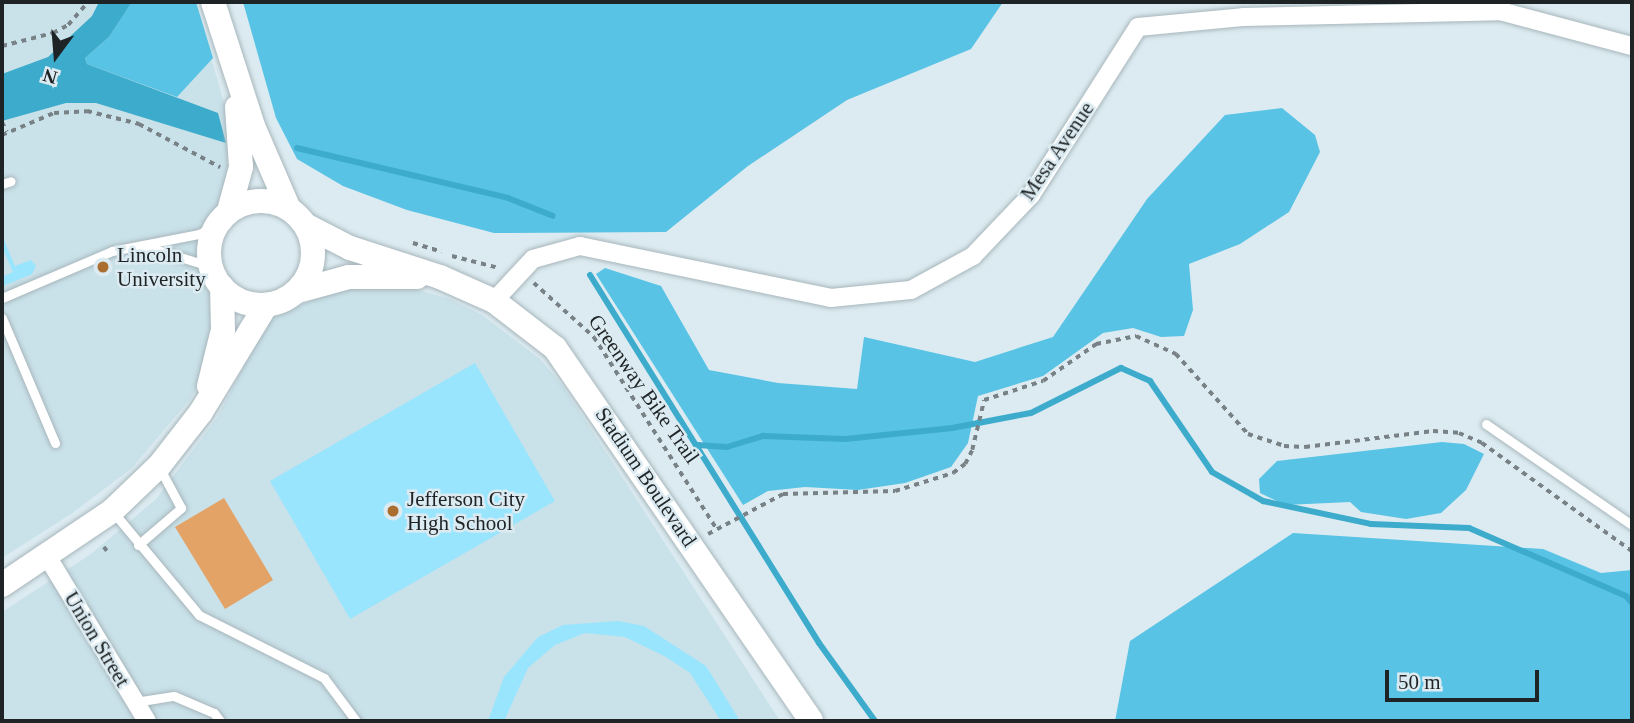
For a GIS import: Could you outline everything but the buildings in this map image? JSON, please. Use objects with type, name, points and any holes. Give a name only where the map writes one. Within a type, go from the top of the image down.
[{"type":"main road","points":[[213,2],[235,78],[298,217],[314,261],[298,291],[266,305],[241,300],[216,277]]},
{"type":"main road","points":[[201,412],[223,330],[210,241],[223,218],[242,167],[235,78]]},
{"type":"main road","points":[[223,218],[262,200],[298,217]]},
{"type":"main road","name":"Stadium Boulevard","points":[[298,217],[350,248],[440,277],[494,301],[528,324],[578,376],[811,721]]},
{"type":"main road","name":"Stadium Boulevard","points":[[298,291],[349,277],[440,277]]},
{"type":"main road","points":[[2,585],[113,511],[159,466],[201,412],[266,305]]},
{"type":"street","name":"Mesa Avenue","points":[[494,301],[533,259],[580,246],[831,298],[911,290],[972,256],[1031,195],[1138,27],[1243,17],[1500,11],[1632,46]]},
{"type":"street","name":"Union Street","points":[[47,556],[147,721]]},
{"type":"lane","points":[[2,298],[112,251],[199,234],[223,218]]},
{"type":"lane","points":[[143,245],[216,277]]},
{"type":"lane","points":[[2,318],[55,443]]},
{"type":"lane","points":[[1486,424],[1632,525]]},
{"type":"lane","points":[[138,545],[181,508],[159,466]]},
{"type":"lane","points":[[113,511],[138,545],[199,615],[324,678],[356,721]]},
{"type":"lane","points":[[135,702],[174,696],[214,713],[220,721]]},
{"type":"path","points":[[2,46],[53,33],[68,25],[88,2]]},
{"type":"path","points":[[2,135],[54,113],[87,111],[139,124],[206,163],[227,168]]},
{"type":"path","points":[[2,123],[7,132]]},
{"type":"path","points":[[400,240],[475,264],[519,271]]},
{"type":"path","name":"Greenway Bike Trail","points":[[519,271],[594,337],[717,529],[756,505],[783,494],[895,491],[953,473],[965,464],[972,450],[980,409],[992,395],[1043,381],[1096,344],[1136,336],[1177,354],[1248,434],[1284,446],[1305,447],[1433,431],[1459,433],[1482,443],[1632,551]]},
{"type":"shaded area","name":"Lincoln University","points":[[2,2],[195,2],[228,117],[229,191],[197,249],[216,300],[210,361],[191,398],[132,468],[71,514],[2,558]]},
{"type":"shaded area","points":[[99,2],[132,2],[109,37],[85,58],[87,64],[218,113],[226,143],[96,103],[66,103],[2,121],[2,74],[48,57],[92,16]]},
{"type":"shaded area","points":[[132,2],[196,2],[213,58],[177,97],[87,64],[85,58],[109,37]]},
{"type":"shaded area","points":[[243,2],[1003,2],[971,49],[847,100],[748,166],[666,232],[494,233],[407,210],[343,186],[297,159],[276,118]]},
{"type":"shaded area","points":[[1282,108],[1315,135],[1320,152],[1289,212],[1240,244],[1189,264],[1193,310],[1184,336],[1161,337],[1133,328],[1103,333],[1043,376],[978,396],[968,443],[951,467],[905,483],[858,490],[805,487],[768,491],[743,505],[596,274],[605,268],[661,286],[709,370],[778,383],[857,389],[864,337],[975,362],[1053,337],[1147,199],[1225,115]]},
{"type":"shaded area","points":[[2,235],[15,266],[31,260],[36,266],[32,274],[3,286],[2,277],[13,272],[2,247]]},
{"type":"shaded area","name":"Jefferson City High School","points":[[346,287],[409,288],[448,298],[482,315],[540,359],[563,386],[780,721],[2,721],[2,612],[91,554],[156,499],[217,418],[263,329],[274,316]]},
{"type":"shaded area","points":[[475,363],[555,501],[350,619],[270,481]]},
{"type":"shaded area","points":[[1442,442],[1464,444],[1484,454],[1466,490],[1441,513],[1406,519],[1361,512],[1350,502],[1285,505],[1260,493],[1259,479],[1277,461]]},
{"type":"shaded area","points":[[1293,533],[1543,549],[1601,573],[1632,570],[1632,721],[1115,721],[1130,641]]},
{"type":"shaded area","points":[[618,621],[644,626],[706,666],[740,721],[721,721],[690,673],[666,657],[625,637],[585,633],[555,645],[528,668],[504,721],[488,721],[504,677],[538,637],[563,625]]},
{"type":"waterway","points":[[297,148],[508,198],[553,216]]},
{"type":"waterway","points":[[590,275],[819,643],[875,721]]},
{"type":"waterway","points":[[698,445],[727,447],[763,436],[845,439],[952,428],[1031,413],[1121,368],[1150,381],[1212,472],[1263,501],[1371,524],[1469,528],[1626,596],[1632,603]]},
{"type":"place","name":"Lincoln University","points":[[103,267]]},
{"type":"place","name":"Jefferson City High School","points":[[393,511]]}]
